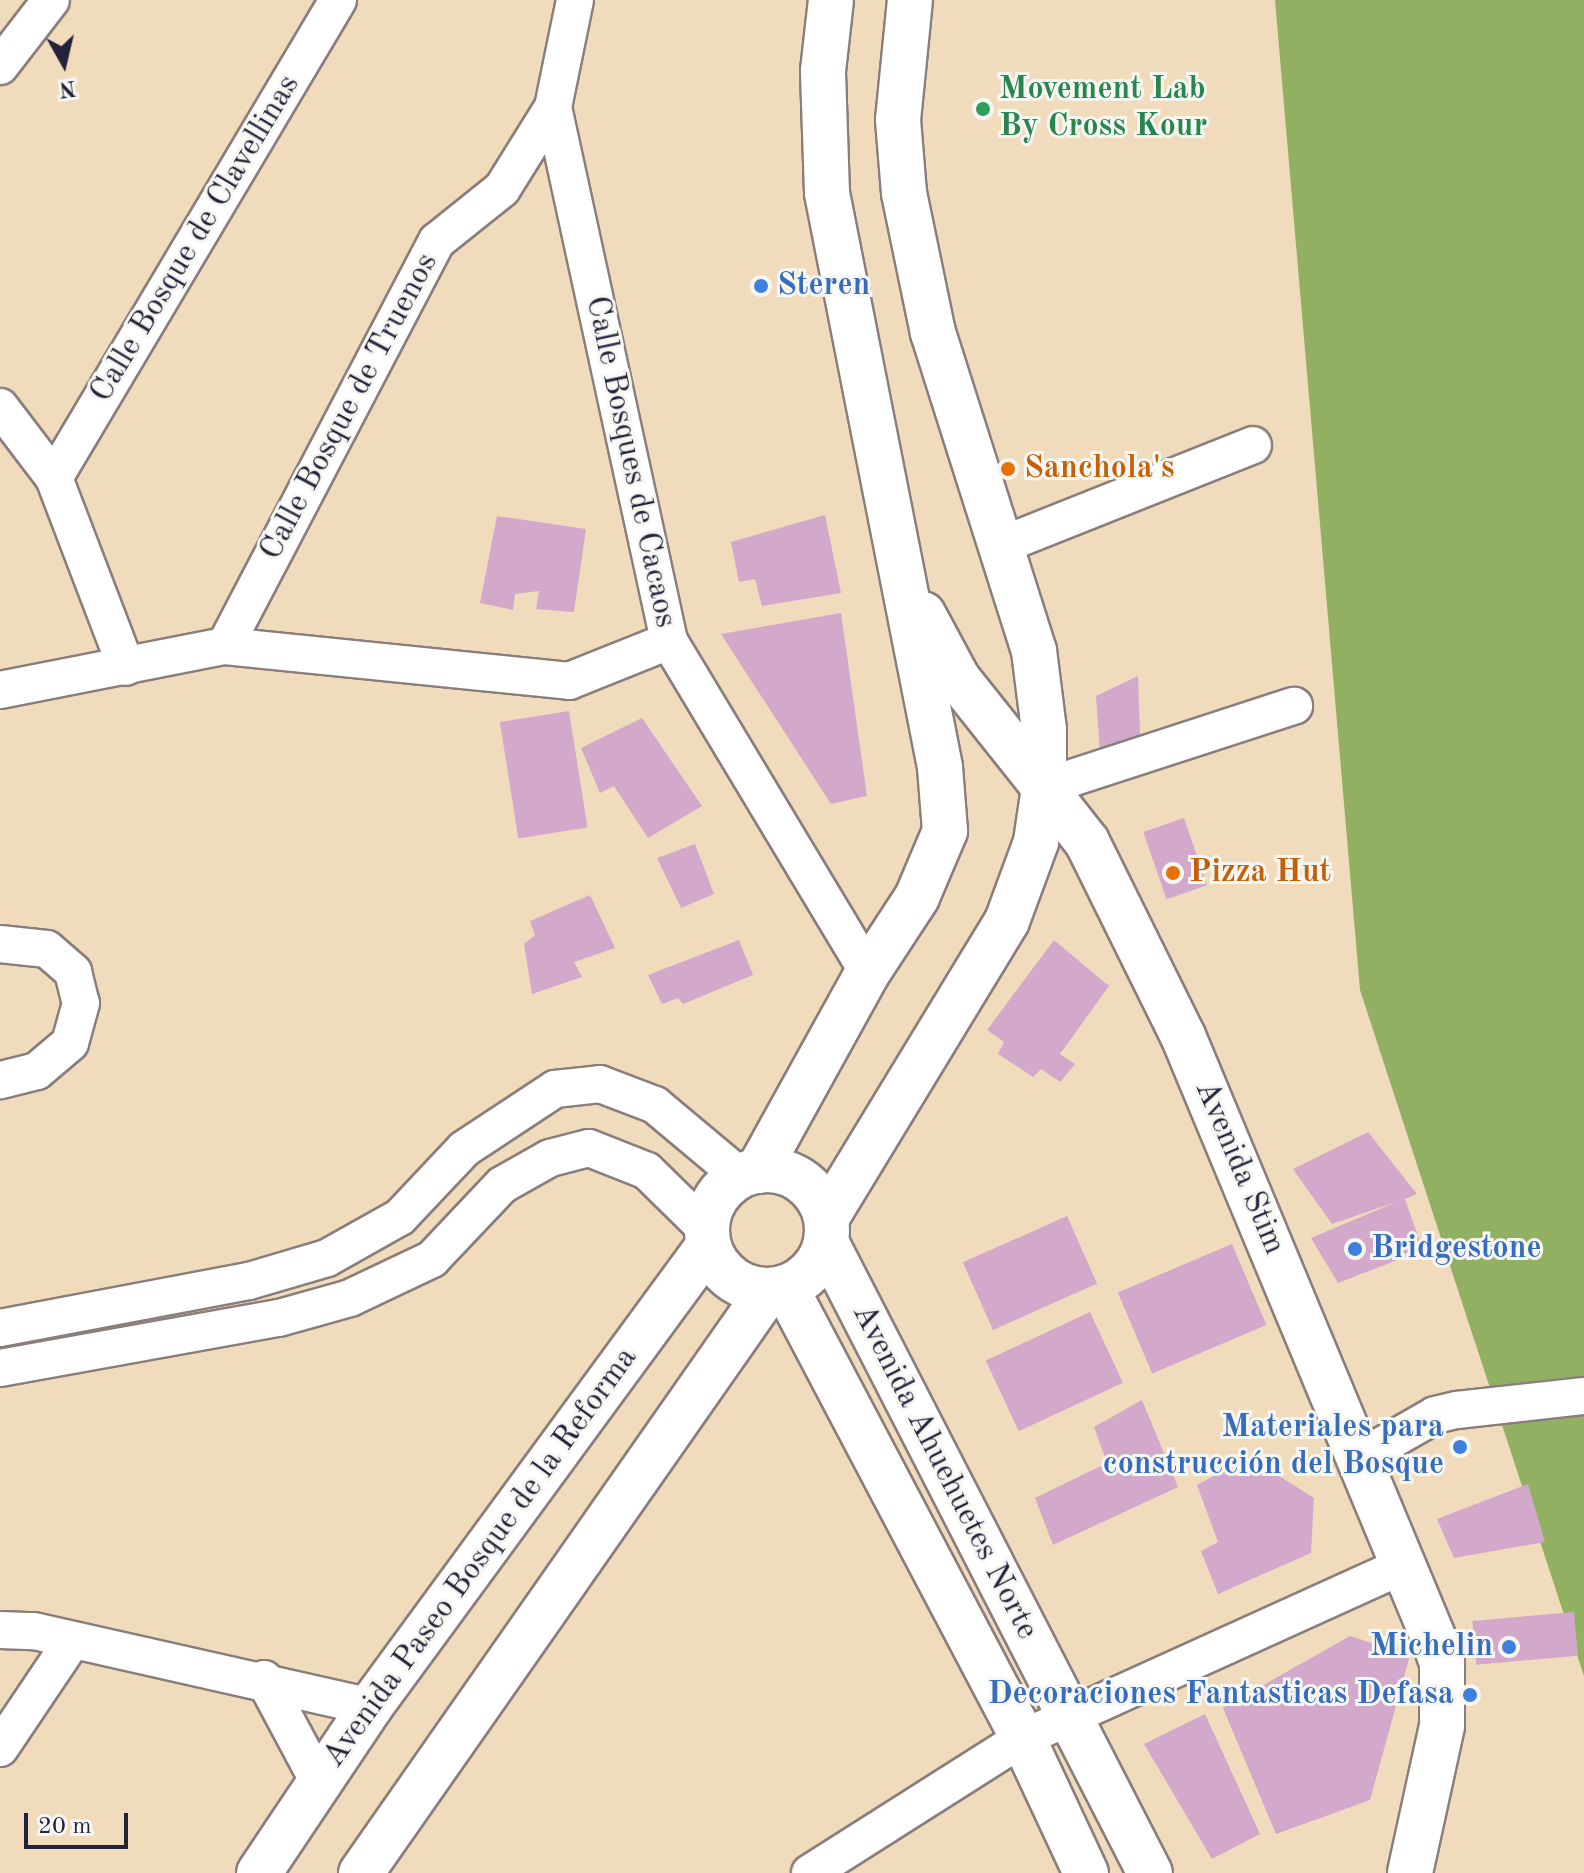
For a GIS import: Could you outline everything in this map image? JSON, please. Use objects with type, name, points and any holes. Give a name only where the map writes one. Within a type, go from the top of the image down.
[{"type":"main road","points":[[777,1289],[735,1280],[707,1238],[714,1202],[749,1173],[868,972],[917,897],[945,831],[940,767],[827,193],[823,71],[831,0]]},
{"type":"main road","points":[[361,1873],[777,1289],[816,1265],[826,1230],[1007,921],[1036,842],[1044,787],[1044,730],[1034,651],[1002,545],[977,480],[933,333],[904,193],[898,120],[910,0]]},
{"type":"main road","name":"Avenida Stim","points":[[902,576],[958,679],[1087,842],[1183,1036],[1404,1565],[1442,1663],[1445,1692],[1442,1726],[1410,1873]]},
{"type":"main road","points":[[749,1173],[784,1172],[807,1184],[826,1230]]},
{"type":"main road","name":"Avenida Ahuehuetes Norte","points":[[826,1230],[1150,1873]]},
{"type":"main road","name":"Avenida Paseo Bosque de la Reforma","points":[[259,1873],[370,1707],[707,1238]]},
{"type":"main road","name":"Avenida Ahuehuetes Norte","points":[[777,1289],[1023,1738],[1086,1873]]},
{"type":"street","points":[[0,66],[51,0]]},
{"type":"street","name":"Calle Bosque de Clavellinas","points":[[54,478],[338,0]]},
{"type":"street","name":"Calle Bosques de Cacaos","points":[[575,0],[553,107],[669,641],[868,972]]},
{"type":"street","name":"Calle Bosque de Truenos","points":[[225,646],[437,241],[502,189],[553,107]]},
{"type":"street","points":[[5,426],[54,478],[126,667]]},
{"type":"street","points":[[1002,545],[1253,445]]},
{"type":"street","points":[[0,690],[225,646],[569,681],[669,641]]},
{"type":"street","points":[[1044,787],[1294,706]]},
{"type":"street","points":[[0,944],[47,949],[73,972],[81,1003],[70,1043],[37,1071],[0,1080]]},
{"type":"street","points":[[0,1328],[249,1281],[327,1258],[400,1217],[464,1149],[519,1109],[555,1089],[600,1084],[655,1105],[749,1173]]},
{"type":"street","points":[[0,1368],[265,1321],[350,1298],[432,1259],[476,1217],[502,1185],[550,1158],[589,1148],[647,1171],[707,1238]]},
{"type":"street","points":[[433,1184],[476,1217]]},
{"type":"street","points":[[1360,1458],[1446,1412],[1584,1396]]},
{"type":"street","points":[[810,1873],[1023,1738],[1404,1565]]},
{"type":"street","points":[[0,1630],[34,1631],[264,1679],[370,1707]]},
{"type":"street","points":[[0,1748],[72,1641]]},
{"type":"street","points":[[264,1679],[319,1782]]},
{"type":"green space","points":[[1275,0],[1584,0],[1584,1676],[1360,990]]},
{"type":"building","points":[[825,515],[841,593],[762,606],[755,579],[739,582],[731,542]]},
{"type":"building","points":[[497,516],[586,529],[574,612],[536,609],[539,591],[515,594],[513,610],[480,603]]},
{"type":"building","points":[[841,613],[867,796],[831,804],[721,634]]},
{"type":"building","points":[[1138,676],[1140,735],[1100,753],[1096,696]]},
{"type":"building","points":[[569,711],[587,828],[518,838],[500,722]]},
{"type":"building","points":[[642,718],[702,806],[648,838],[614,786],[600,793],[581,748]]},
{"type":"building","points":[[1184,818],[1207,885],[1166,899],[1143,832]]},
{"type":"building","points":[[695,844],[714,894],[681,908],[657,858]]},
{"type":"building","points":[[590,895],[615,948],[574,962],[582,977],[532,994],[524,944],[535,935],[530,921]]},
{"type":"building","points":[[739,940],[753,975],[683,1004],[678,998],[662,1004],[648,975]]},
{"type":"building","points":[[1054,940],[1109,986],[1060,1054],[1075,1064],[1060,1082],[1041,1069],[1033,1077],[998,1054],[1004,1042],[987,1030]]},
{"type":"building","points":[[1368,1132],[1417,1194],[1405,1199],[1423,1250],[1338,1283],[1311,1238],[1396,1202],[1332,1224],[1293,1169]]},
{"type":"building","points":[[1067,1216],[1097,1284],[993,1330],[963,1262]]},
{"type":"building","points":[[1232,1244],[1266,1325],[1152,1373],[1118,1292]]},
{"type":"building","points":[[1090,1312],[1123,1383],[1019,1431],[986,1361]]},
{"type":"building","points":[[1142,1400],[1178,1487],[1053,1545],[1035,1498],[1107,1463],[1094,1427]]},
{"type":"building","points":[[1249,1457],[1314,1498],[1311,1553],[1218,1594],[1201,1551],[1218,1542],[1197,1485]]},
{"type":"building","points":[[1528,1484],[1545,1542],[1454,1558],[1437,1519]]},
{"type":"building","points":[[1574,1612],[1578,1656],[1476,1665],[1472,1621]]},
{"type":"building","points":[[1350,1636],[1410,1655],[1370,1800],[1276,1834],[1223,1708]]},
{"type":"building","points":[[1205,1714],[1260,1834],[1212,1859],[1144,1744]]},
{"type":"place","name":"Movement Lab By Cross Kour","points":[[983,109]]},
{"type":"place","name":"Steren","points":[[761,286]]},
{"type":"place","name":"Sanchola's","points":[[1008,469]]},
{"type":"place","name":"Pizza Hut","points":[[1173,873]]},
{"type":"place","name":"Bridgestone","points":[[1355,1249]]},
{"type":"place","name":"Materiales para construcción del Bosque","points":[[1460,1447]]},
{"type":"place","name":"Michelin","points":[[1509,1647]]},
{"type":"place","name":"Decoraciones Fantasticas Defasa","points":[[1470,1695]]}]
